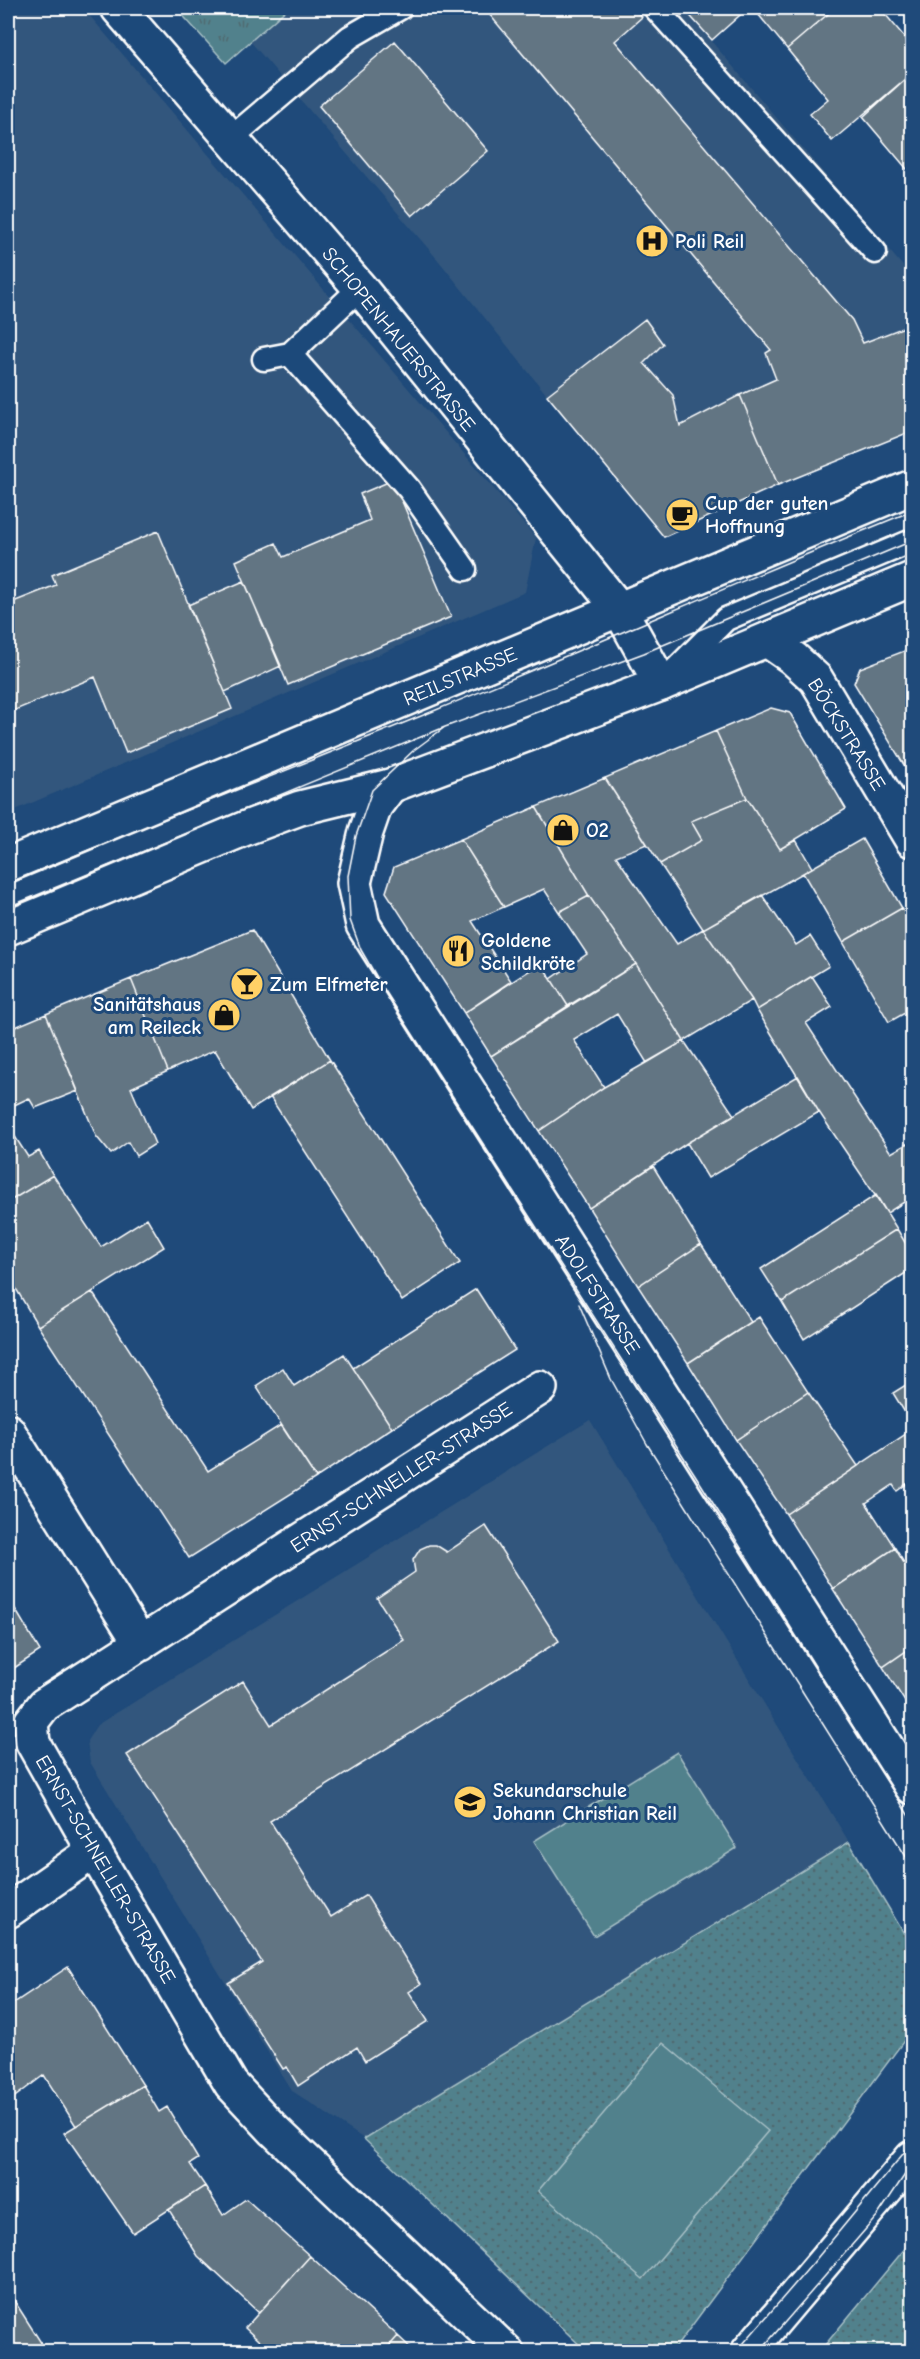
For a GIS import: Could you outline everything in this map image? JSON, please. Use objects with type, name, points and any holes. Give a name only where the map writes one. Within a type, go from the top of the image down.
[{"type":"street","name":"SCHOPENHAUERSTRASSE","points":[[118,8],[360,288],[620,610],[661,684]]},
{"type":"street","name":"REILSTRASSE","points":[[8,865],[912,487]]},
{"type":"street","points":[[8,928],[300,807],[390,786],[661,684],[912,579]]},
{"type":"street","name":"BÖCKSTRASSE","points":[[767,640],[793,658],[816,679],[912,840]]},
{"type":"street","name":"ADOLFSTRASSE","points":[[390,786],[375,806],[366,832],[354,884],[363,925],[912,1787]]},
{"type":"street","name":"ERNST-SCHNELLER-STRASSE","points":[[507,2352],[273,2130],[231,2084],[33,1743],[31,1722],[44,1705],[540,1388]]},
{"type":"street","points":[[8,1431],[141,1644]]},
{"type":"street","points":[[8,1911],[94,1851]]},
{"type":"street","points":[[748,2352],[912,2158]]},
{"type":"lane","points":[[230,139],[350,37],[400,8]]},
{"type":"lane","points":[[654,8],[875,252]]},
{"type":"lane","points":[[264,359],[290,354],[360,288]]},
{"type":"lane","points":[[290,354],[409,489],[465,569]]},
{"type":"lane","points":[[661,684],[726,619],[912,541]]},
{"type":"shaded area","points":[[8,8],[83,8],[536,538],[525,592],[8,813]]},
{"type":"shaded area","name":"Poli Reil","points":[[288,8],[683,8],[912,277],[912,430],[778,485],[740,395],[680,426],[673,395],[644,363],[663,344],[645,320],[547,395],[439,261],[250,41]]},
{"type":"shaded area","name":"Sekundarschule Johann Christian Reil","points":[[590,1420],[849,1842],[364,2139],[291,2090],[90,1762],[87,1741],[97,1725]]},
{"type":"green space","points":[[176,8],[288,8],[226,63]]},
{"type":"green space","points":[[677,1752],[737,1848],[594,1936],[534,1841]]},
{"type":"green space","points":[[849,1842],[908,1940],[912,1968],[912,2009],[906,2038],[673,2351],[586,2351],[364,2139]]},
{"type":"green space","points":[[663,2043],[768,2131],[643,2279],[538,2191]]},
{"type":"green space","points":[[912,2240],[912,2351],[820,2351]]},
{"type":"building","points":[[484,8],[633,8],[642,17],[615,41],[852,320],[863,343],[912,324],[912,431],[778,485],[740,395],[776,379],[766,353],[771,350]]},
{"type":"building","points":[[683,8],[748,8],[712,40]]},
{"type":"building","points":[[753,8],[835,8],[787,49]]},
{"type":"building","points":[[835,8],[880,8],[912,46],[912,73],[832,141],[810,114],[828,99],[787,49]]},
{"type":"building","points":[[395,41],[488,151],[412,216],[319,106]]},
{"type":"building","points":[[912,73],[912,175],[863,117]]},
{"type":"building","points":[[645,319],[663,344],[644,363],[673,395],[680,426],[740,395],[778,485],[664,537],[547,395]]},
{"type":"building","points":[[393,480],[451,617],[288,685],[236,561],[276,543],[283,557],[370,520],[360,494]]},
{"type":"building","points":[[158,531],[232,709],[126,753],[95,677],[8,713],[8,604],[56,585],[52,575]]},
{"type":"building","points":[[244,581],[281,666],[225,692],[188,605]]},
{"type":"building","points":[[912,648],[912,778],[854,683],[860,668]]},
{"type":"building","points":[[771,708],[790,713],[846,809],[780,849],[747,798],[716,731]]},
{"type":"building","points":[[716,731],[747,798],[691,821],[702,840],[660,864],[605,778]]},
{"type":"building","points":[[605,778],[647,844],[616,856],[677,944],[703,929],[752,1000],[684,1041],[636,964],[589,896],[536,807]]},
{"type":"building","points":[[747,798],[780,849],[796,840],[812,868],[703,929],[660,864],[702,840],[691,821]]},
{"type":"building","points":[[536,807],[589,896],[559,912],[544,889],[504,907],[461,839]]},
{"type":"building","name":"Goldene Schildkröte","points":[[461,839],[504,907],[472,921],[511,981],[464,1013],[386,892],[394,867]]},
{"type":"building","points":[[862,839],[902,908],[843,942],[803,873]]},
{"type":"building","points":[[762,895],[796,945],[810,936],[829,966],[757,1010],[703,929]]},
{"type":"building","points":[[589,896],[636,964],[568,1006],[551,979],[587,954],[559,912]]},
{"type":"building","points":[[902,908],[912,926],[912,1009],[889,1022],[843,942]]},
{"type":"building","name":"Sanitätshaus am Reileck","points":[[252,930],[330,1060],[251,1110],[215,1050],[168,1071],[131,979]]},
{"type":"building","points":[[541,963],[568,1006],[491,1056],[464,1013]]},
{"type":"building","points":[[636,964],[684,1041],[647,1063],[617,1014],[574,1040],[604,1087],[539,1131],[491,1056]]},
{"type":"building","points":[[812,976],[832,1007],[806,1023],[891,1153],[912,1141],[912,1197],[887,1213],[819,1112],[757,1010]]},
{"type":"building","points":[[131,979],[168,1071],[131,1088],[155,1144],[136,1156],[128,1142],[111,1154],[96,1136],[46,1014]]},
{"type":"building","points":[[46,1014],[78,1091],[35,1108],[29,1098],[8,1108],[8,1030]]},
{"type":"building","points":[[684,1041],[734,1115],[687,1143],[589,1208],[539,1131],[604,1087]]},
{"type":"building","points":[[330,1060],[460,1263],[402,1301],[270,1097]]},
{"type":"building","points":[[798,1076],[819,1112],[708,1178],[687,1143]]},
{"type":"building","points":[[12,1132],[28,1157],[39,1151],[53,1175],[8,1202],[8,1135]]},
{"type":"building","points":[[653,1166],[701,1244],[638,1286],[589,1208]]},
{"type":"building","points":[[53,1175],[101,1247],[147,1218],[164,1247],[38,1326],[8,1275],[8,1202]]},
{"type":"building","points":[[876,1195],[897,1229],[782,1302],[761,1269]]},
{"type":"building","points":[[897,1229],[912,1254],[912,1269],[804,1339],[782,1302]]},
{"type":"building","points":[[701,1244],[751,1322],[688,1363],[638,1286]]},
{"type":"building","points":[[476,1289],[515,1350],[392,1428],[353,1368]]},
{"type":"building","points":[[92,1292],[208,1471],[281,1425],[316,1478],[189,1558],[38,1326]]},
{"type":"building","points":[[759,1317],[808,1392],[736,1440],[688,1363]]},
{"type":"building","points":[[344,1354],[392,1428],[316,1478],[256,1386],[283,1368],[294,1386]]},
{"type":"building","points":[[912,1381],[912,1424],[893,1393]]},
{"type":"building","points":[[808,1392],[858,1466],[786,1514],[736,1440]]},
{"type":"building","points":[[912,1430],[912,1480],[897,1491],[893,1485],[866,1503],[895,1548],[833,1589],[786,1514]]},
{"type":"building","points":[[486,1526],[559,1641],[270,1821],[331,1917],[366,1895],[421,1984],[409,1992],[428,2021],[365,2061],[357,2047],[298,2086],[287,2067],[283,2069],[228,1983],[262,1962],[127,1755],[243,1681],[271,1725],[404,1640],[377,1598],[415,1572],[413,1560],[420,1549],[436,1545],[447,1552]]},
{"type":"building","points":[[895,1548],[912,1576],[912,1647],[883,1667],[833,1589]]},
{"type":"building","points":[[8,1597],[40,1651],[8,1672]]},
{"type":"building","points":[[912,1647],[912,1713],[883,1667]]},
{"type":"building","points":[[68,1967],[143,2085],[76,2126],[44,2075],[8,2102],[8,2007]]},
{"type":"building","points":[[143,2085],[159,2112],[167,2107],[198,2159],[190,2164],[205,2186],[133,2233],[64,2133]]},
{"type":"building","points":[[205,2186],[223,2215],[246,2199],[310,2256],[259,2313],[198,2256],[169,2210]]},
{"type":"building","points":[[310,2256],[398,2336],[384,2352],[271,2352],[245,2328]]},
{"type":"building","points":[[8,2291],[47,2352],[8,2352]]},
{"type":"building","points":[[398,2336],[415,2352],[384,2352]]},
{"type":"tram line","points":[[8,883],[496,685],[912,511]]},
{"type":"tram line","points":[[8,907],[445,727],[644,653],[912,541]]},
{"type":"tram line","points":[[445,727],[414,750],[372,790],[356,836],[348,876],[350,920],[361,950],[701,1484],[912,1821]]},
{"type":"tram line","points":[[579,1304],[611,1379],[647,1444],[912,1866]]},
{"type":"tram line","points":[[736,2352],[912,2143]]},
{"type":"tram line","points":[[759,2352],[878,2215],[912,2164]]},
{"type":"place","name":"Poli Reil","points":[[652,241]]},
{"type":"place","name":"Cup der guten Hoffnung","points":[[682,515]]},
{"type":"place","name":"O2","points":[[563,830]]},
{"type":"place","name":"Goldene Schildkröte","points":[[458,951]]},
{"type":"place","name":"Zum Elfmeter","points":[[247,984]]},
{"type":"place","name":"Sanitätshaus am Reileck","points":[[224,1015]]},
{"type":"place","name":"Sekundarschule Johann Christian Reil","points":[[470,1802]]}]
